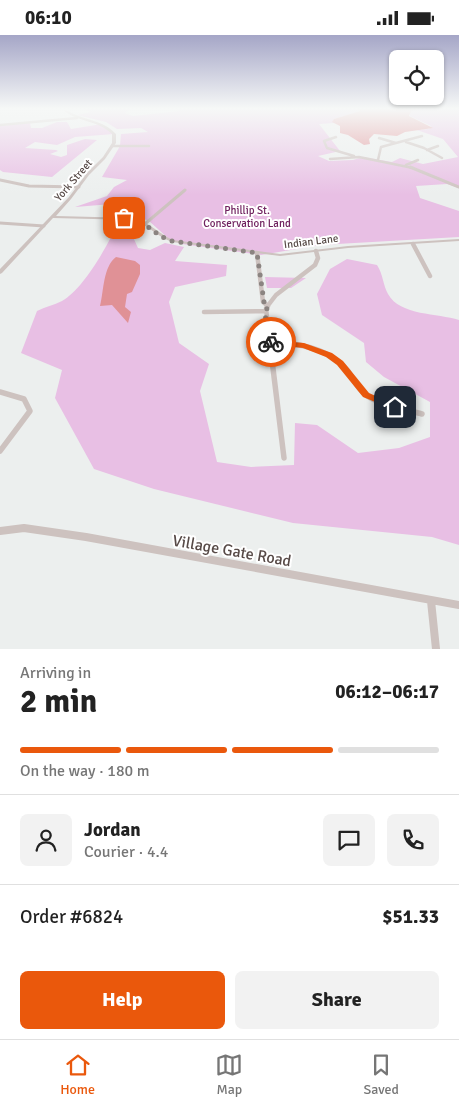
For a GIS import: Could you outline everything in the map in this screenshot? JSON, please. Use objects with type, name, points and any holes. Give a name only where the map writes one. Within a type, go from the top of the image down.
[{"type":"street","points":[[114,138],[112,146],[149,145]]},
{"type":"street","points":[[334,138],[324,141],[327,148],[359,157],[406,165],[459,187]]},
{"type":"street","points":[[379,138],[398,143],[411,143],[442,157]]},
{"type":"street","points":[[378,160],[381,147],[416,138]]},
{"type":"street","name":"York Street","points":[[0,272],[79,187],[88,173],[104,158],[112,146]]},
{"type":"street","points":[[427,150],[438,146]]},
{"type":"street","points":[[330,158],[359,157]]},
{"type":"street","points":[[406,165],[418,160]]},
{"type":"street","points":[[0,180],[29,186],[79,187]]},
{"type":"street","points":[[146,223],[185,190]]},
{"type":"street","name":"Indian Lane","points":[[52,217],[130,218],[146,223],[160,235],[172,241],[257,253],[287,255],[348,247],[459,241]]},
{"type":"street","points":[[0,223],[44,226]]},
{"type":"street","points":[[413,244],[430,276]]},
{"type":"street","points":[[204,313],[267,309],[285,287],[310,269],[317,261],[316,251]]},
{"type":"street","points":[[257,253],[264,302],[267,309],[269,342],[284,458]]},
{"type":"street","points":[[269,342],[297,344],[329,355],[340,363],[366,395],[382,403],[422,414]]},
{"type":"street","points":[[0,392],[26,400],[30,405],[30,411],[0,451]]},
{"type":"street","name":"Village Gate Road","points":[[0,531],[24,528],[86,537],[459,605]]},
{"type":"street","points":[[431,601],[436,649]]},
{"type":"green space","points":[[0,138],[74,138],[57,145],[35,142],[25,148],[56,150],[58,151],[50,154],[61,157],[67,155],[67,145],[85,139],[97,140],[52,177],[3,172],[0,170]]},
{"type":"green space","name":"Phillip St. Conservation Land","points":[[121,138],[330,138],[340,151],[318,156],[329,161],[353,160],[363,157],[392,162],[400,158],[423,164],[458,157],[443,139],[439,138],[459,138],[459,188],[447,184],[416,186],[420,198],[459,211],[459,237],[320,245],[261,255],[182,244],[169,239],[149,221],[128,213],[104,214],[112,204],[75,207],[107,196],[114,187],[127,180],[102,177],[120,146]]},
{"type":"green space","points":[[119,221],[128,221],[138,225],[133,237],[138,248],[150,250],[165,243],[184,247],[175,261],[227,265],[226,276],[175,287],[169,302],[179,343],[209,364],[200,391],[217,462],[251,467],[294,465],[295,423],[317,425],[358,453],[399,448],[430,437],[430,402],[384,377],[366,362],[364,343],[322,315],[317,294],[330,269],[347,259],[377,265],[388,294],[401,306],[420,313],[459,320],[459,545],[432,537],[293,523],[154,489],[94,469],[55,398],[62,370],[21,353],[37,311],[62,301],[79,287],[102,253]]},
{"type":"green space","points":[[265,277],[306,278],[291,288],[267,288]]},
{"type":"shaded area","points":[[352,138],[370,138],[370,144],[364,145]]},
{"type":"shaded area","points":[[116,257],[135,261],[140,265],[140,274],[132,292],[127,294],[125,307],[131,312],[128,323],[112,305],[100,306],[106,273]]},
{"type":"way so far","points":[[124,218],[146,223],[160,235],[172,241],[257,253],[260,283],[264,302],[268,306],[266,308],[267,333],[269,342],[271,342]]},
{"type":"route","points":[[271,342],[304,346],[329,355],[340,363],[355,385],[366,395],[395,407]]}]
